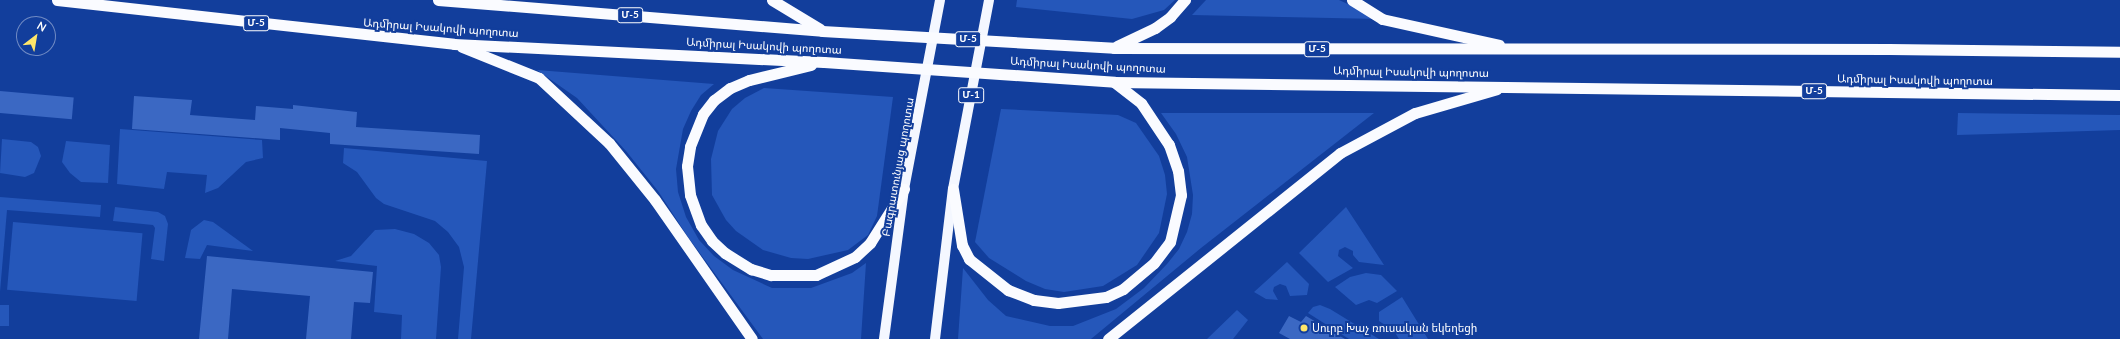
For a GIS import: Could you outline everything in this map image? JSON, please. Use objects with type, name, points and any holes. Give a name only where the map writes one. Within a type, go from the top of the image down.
[{"type":"highway","name":"Ադմիրալ Իսակովի պողոտա","points":[[57,0],[454,44],[824,62],[1114,82],[2120,95]]},
{"type":"highway","name":"Ադմիրալ Իսակովի պողոտա","points":[[438,0],[822,31],[1114,48],[1519,50],[1889,49],[2120,52]]},
{"type":"highway","points":[[772,0],[822,31]]},
{"type":"highway","points":[[1114,48],[1155,28],[1170,17],[1185,0]]},
{"type":"highway","points":[[1352,0],[1382,18],[1519,50]]},
{"type":"highway","points":[[454,44],[539,78],[609,142],[655,200],[752,339]]},
{"type":"highway","points":[[824,62],[749,80],[730,88],[714,100],[703,114],[690,147],[688,166],[690,195],[701,225],[725,253],[751,269],[771,275],[816,275],[855,257],[870,243],[904,189]]},
{"type":"highway","points":[[953,189],[962,245],[969,259],[1008,290],[1034,300],[1058,303],[1106,297],[1123,289],[1154,263],[1170,242],[1181,195],[1178,171],[1169,145],[1141,103],[1114,82]]},
{"type":"highway","points":[[1108,339],[1340,153],[1414,113],[1508,86]]},
{"type":"main road","name":"Բագրատունյաց պողոտա","points":[[884,339],[904,189],[940,0]]},
{"type":"main road","name":"Մ-1","points":[[936,339],[953,189],[990,0]]},
{"type":"shaded area","points":[[1017,0],[1175,0],[1164,10],[1132,19],[1016,7]]},
{"type":"shaded area","points":[[1206,0],[1339,0],[1380,19],[1192,15]]},
{"type":"shaded area","points":[[537,70],[714,84],[701,95],[691,111],[683,129],[676,169],[678,192],[686,217],[699,240],[714,256],[733,270],[772,288],[811,288],[852,273],[866,263],[861,339],[763,339],[688,237],[658,191],[626,151],[577,98]]},
{"type":"shaded area","points":[[764,88],[893,97],[877,216],[868,235],[848,250],[808,259],[791,258],[763,250],[736,231],[726,220],[712,195],[711,159],[718,131],[732,109],[745,98]]},
{"type":"shaded area","points":[[1001,109],[1118,115],[1136,123],[1159,156],[1165,175],[1167,194],[1159,233],[1137,265],[1103,286],[1064,292],[1045,289],[1026,281],[989,258],[975,242]]},
{"type":"shaded area","points":[[1161,113],[1374,113],[1201,248],[1091,339],[958,339],[963,268],[988,300],[1006,316],[1050,326],[1073,326],[1116,309],[1144,288],[1167,264],[1179,249],[1187,232],[1192,214],[1193,195],[1187,157],[1176,134]]},
{"type":"shaded area","points":[[1958,113],[2120,115],[2120,130],[1957,135]]},
{"type":"shaded area","points":[[120,129],[262,140],[263,158],[246,162],[218,188],[205,193],[207,175],[167,172],[164,189],[117,184]]},
{"type":"shaded area","points":[[2,139],[31,142],[38,147],[41,156],[34,173],[25,177],[0,173]]},
{"type":"shaded area","points":[[66,141],[110,145],[108,183],[81,182],[70,173],[62,162]]},
{"type":"shaded area","points":[[344,148],[487,161],[471,339],[458,339],[464,267],[459,247],[448,232],[435,221],[384,204],[376,198],[357,172],[343,163]]},
{"type":"shaded area","points":[[0,197],[101,205],[100,217],[7,210],[0,292]]},
{"type":"shaded area","points":[[115,207],[158,212],[165,216],[168,224],[164,261],[151,259],[155,228],[153,225],[113,221]]},
{"type":"shaded area","points":[[1346,207],[1384,265],[1359,262],[1353,255],[1353,251],[1345,247],[1339,250],[1338,256],[1353,268],[1328,282],[1299,253]]},
{"type":"shaded area","points":[[204,220],[213,222],[253,251],[207,245],[200,259],[185,258],[191,230]]},
{"type":"shaded area","points":[[13,222],[143,233],[137,301],[7,290]]},
{"type":"shaded area","points":[[395,229],[414,234],[429,243],[439,255],[441,267],[436,339],[401,339],[402,315],[374,312],[377,266],[335,261],[351,256],[375,230]]},
{"type":"shaded area","points":[[1287,262],[1309,284],[1307,295],[1290,296],[1286,286],[1280,284],[1274,287],[1273,291],[1278,300],[1266,299],[1254,292]]},
{"type":"shaded area","points":[[1366,273],[1381,275],[1397,291],[1377,303],[1369,300],[1356,305],[1335,287],[1350,277]]},
{"type":"shaded area","points":[[1402,297],[1428,339],[1399,339],[1394,331],[1379,321],[1379,312]]},
{"type":"shaded area","points":[[0,305],[9,305],[9,326],[0,326]]},
{"type":"shaded area","points":[[1320,305],[1330,309],[1379,339],[1349,339],[1308,313],[1313,307]]},
{"type":"shaded area","points":[[1237,310],[1248,320],[1233,339],[1207,339]]},
{"type":"building","points":[[0,91],[74,97],[72,119],[0,113]]},
{"type":"building","points":[[134,96],[192,100],[190,115],[255,120],[256,106],[293,109],[293,105],[357,112],[356,127],[480,135],[479,154],[330,144],[330,133],[280,128],[280,140],[132,129]]},
{"type":"building","points":[[207,256],[373,272],[370,303],[354,302],[351,339],[306,339],[310,296],[232,289],[228,339],[199,339]]},
{"type":"building","name":"Սուրբ Խաչ ռուսական եկեղեցի","points":[[1289,316],[1301,322],[1306,316],[1345,339],[1290,339],[1279,333]]},
{"type":"place","name":"Սուրբ Խաչ ռուսական եկեղեցի","points":[[1304,328]]}]
